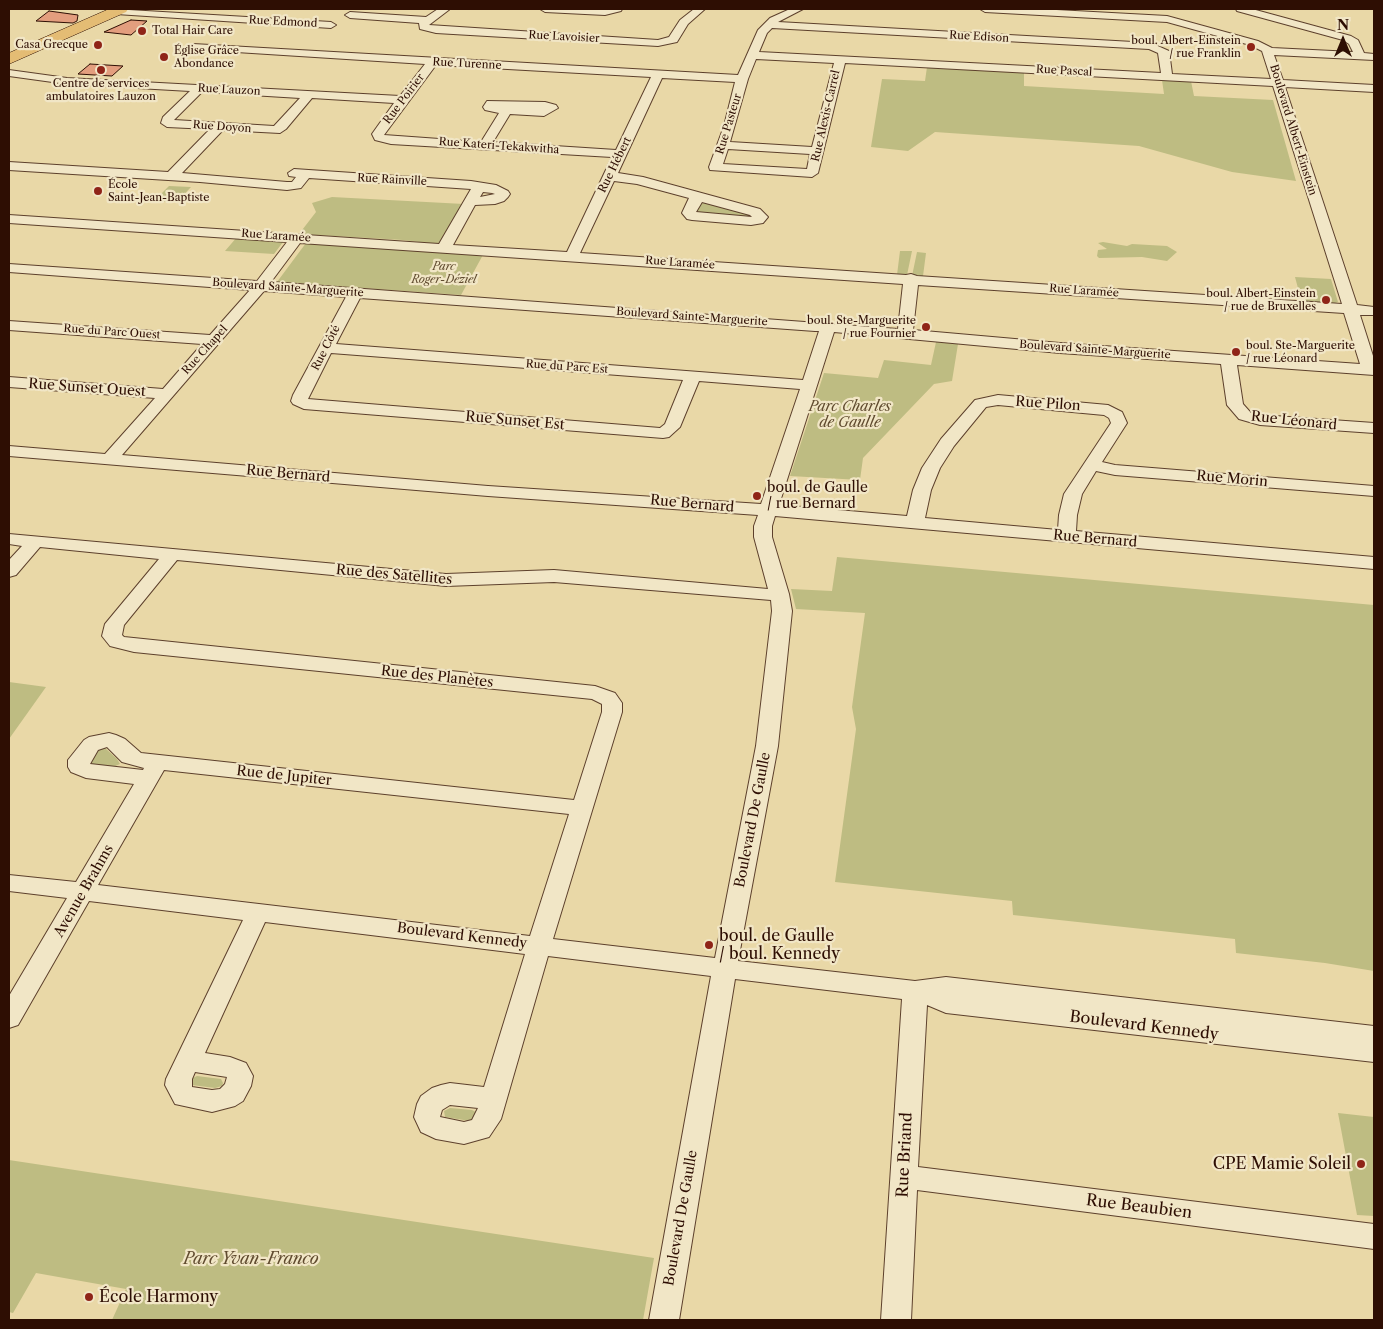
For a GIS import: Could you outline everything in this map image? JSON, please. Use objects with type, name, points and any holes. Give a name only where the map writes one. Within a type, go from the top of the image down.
[{"type":"highway","points":[[9,59],[115,11]]},
{"type":"highway","points":[[9,67],[75,35],[115,11]]},
{"type":"highway","points":[[9,45],[68,31]]},
{"type":"street","points":[[319,34],[354,12],[428,20],[445,9]]},
{"type":"street","points":[[545,9],[602,12],[617,9]]},
{"type":"street","name":"Rue Lavoisier","points":[[428,20],[423,25],[426,29],[432,30],[660,43],[673,40],[684,22],[700,9]]},
{"type":"street","points":[[768,25],[798,9]]},
{"type":"street","name":"Boulevard Albert-Einstein","points":[[986,9],[1167,18],[1259,45],[1268,51],[1372,370]]},
{"type":"street","points":[[1241,9],[1347,38],[1354,42],[1360,56]]},
{"type":"street","name":"Rue Edmond","points":[[115,11],[331,25]]},
{"type":"street","name":"Rue Pasteur","points":[[768,25],[761,34],[742,79],[715,167],[812,173]]},
{"type":"street","name":"Rue Edison","points":[[768,25],[1151,46],[1162,51],[1167,77]]},
{"type":"street","points":[[300,54],[308,45]]},
{"type":"street","name":"Rue Turenne","points":[[192,47],[742,79]]},
{"type":"street","points":[[1268,51],[1374,56]]},
{"type":"street","name":"Rue Pascal","points":[[753,55],[1374,88]]},
{"type":"street","name":"Rue Alexis-Carrel","points":[[812,173],[840,60]]},
{"type":"street","name":"Rue Poirier","points":[[379,137],[380,130],[432,62]]},
{"type":"street","name":"Rue Lauzon","points":[[9,67],[56,79]]},
{"type":"street","name":"Rue Lauzon","points":[[9,72],[56,79],[403,100]]},
{"type":"street","name":"Rue Hébert","points":[[572,256],[658,74]]},
{"type":"street","points":[[9,78],[38,77]]},
{"type":"street","name":"Rue Doyon","points":[[198,88],[166,122],[172,124],[276,130],[282,126],[309,95]]},
{"type":"street","points":[[485,145],[507,109]]},
{"type":"street","points":[[172,176],[219,127]]},
{"type":"street","name":"Rue Kateri-Tekakwitha","points":[[379,137],[391,140],[620,154]]},
{"type":"street","points":[[723,145],[818,151]]},
{"type":"street","points":[[60,169],[76,158]]},
{"type":"street","points":[[82,170],[91,160],[90,158]]},
{"type":"street","name":"Rue Rainville","points":[[10,167],[172,176],[294,186],[305,174],[465,184],[496,189],[502,194],[499,198],[490,201],[472,201]]},
{"type":"street","points":[[607,181],[674,190],[699,197]]},
{"type":"street","points":[[444,248],[472,201],[478,187]]},
{"type":"street","name":"Rue Laramée","points":[[9,219],[911,278],[1374,311]]},
{"type":"street","name":"Rue Chapel","points":[[110,459],[261,286],[296,238]]},
{"type":"street","name":"Boulevard Sainte-Marguerite","points":[[9,268],[828,327],[1060,348],[1372,370]]},
{"type":"street","points":[[905,334],[911,278]]},
{"type":"street","name":"Rue Côté","points":[[301,403],[299,401],[300,395],[354,293]]},
{"type":"street","name":"Rue du Parc Ouest","points":[[9,325],[215,340]]},
{"type":"street","name":"Boulevard De Gaulle","points":[[664,1320],[725,967],[767,746],[782,618],[780,594],[763,537],[763,526],[828,327]]},
{"type":"street","name":"Rue du Parc Est","points":[[326,348],[809,385]]},
{"type":"street","name":"Rue Léonard","points":[[1228,360],[1235,405],[1245,416],[1260,420],[1374,428]]},
{"type":"street","name":"Rue Sunset Est","points":[[301,403],[663,433],[672,428],[693,376]]},
{"type":"street","name":"Rue Sunset Ouest","points":[[9,382],[166,394]]},
{"type":"street","name":"Rue Pilon","points":[[915,523],[922,490],[931,468],[947,443],[984,401],[998,400],[1096,408],[1112,412],[1118,418],[1118,426],[1076,488],[1070,501],[1067,536]]},
{"type":"street","name":"Rue Bernard","points":[[9,451],[488,491],[768,510],[1374,563]]},
{"type":"street","name":"Rue Morin","points":[[1091,465],[1124,471],[1374,491]]},
{"type":"street","name":"Rue des Satellites","points":[[9,539],[446,580],[554,576],[761,594],[780,594]]},
{"type":"street","points":[[9,571],[36,541]]},
{"type":"street","name":"Rue des Planètes","points":[[172,554],[115,624],[112,636],[117,642],[134,646],[595,693],[608,698],[612,703],[612,712],[539,945],[494,1099]]},
{"type":"street","name":"Rue de Jupiter","points":[[153,770],[582,808]]},
{"type":"street","name":"Avenue Brahms","points":[[9,1018],[84,892],[153,770]]},
{"type":"street","name":"Boulevard Kennedy","points":[[9,882],[916,991],[946,1003],[1374,1052]]},
{"type":"street","points":[[188,1060],[258,912]]},
{"type":"street","name":"Boulevard Kennedy","points":[[916,991],[946,987],[1374,1036]]},
{"type":"street","name":"Rue Briand","points":[[896,1320],[916,991]]},
{"type":"street","name":"Rue Beaubien","points":[[904,1177],[1374,1237]]},
{"type":"green space","points":[[927,67],[1024,72],[1024,86],[1164,94],[1162,80],[1191,81],[1194,96],[1273,100],[1296,181],[1232,172],[1139,146],[935,132],[908,151],[871,147],[882,79],[925,81]]},
{"type":"green space","points":[[169,186],[191,187],[177,202],[135,201],[143,193],[161,194]]},
{"type":"green space","name":"Parc Roger-Déziel","points":[[332,197],[464,204],[440,242],[436,244],[403,240],[299,234],[316,212],[312,203]]},
{"type":"green space","points":[[704,202],[753,214],[754,218],[695,215],[697,205]]},
{"type":"green space","points":[[237,237],[283,242],[274,254],[225,251]]},
{"type":"green space","points":[[1103,242],[1127,246],[1132,244],[1167,246],[1177,252],[1167,261],[1142,257],[1099,258],[1097,256],[1098,250],[1107,249],[1098,243]]},
{"type":"green space","name":"Parc Roger-Déziel","points":[[306,243],[484,253],[461,295],[277,282]]},
{"type":"green space","points":[[900,251],[912,251],[907,275],[897,275]]},
{"type":"green space","points":[[917,252],[926,253],[923,276],[912,276]]},
{"type":"green space","points":[[1295,277],[1331,279],[1338,302],[1332,304],[1302,303]]},
{"type":"green space","name":"Parc Charles de Gaulle","points":[[936,342],[958,344],[952,381],[934,384],[863,458],[860,480],[790,476],[824,373],[878,378],[884,360],[931,365]]},
{"type":"green space","points":[[837,557],[1374,605],[1374,971],[1325,963],[1236,953],[1235,939],[1013,915],[1012,901],[835,882],[856,729],[852,707],[865,613],[796,609],[791,589],[832,591]]},
{"type":"green space","points":[[9,682],[46,687],[9,739]]},
{"type":"green space","points":[[104,747],[120,764],[113,767],[89,763],[94,752]]},
{"type":"green space","points":[[197,1076],[221,1079],[222,1086],[215,1088],[192,1085],[191,1079]]},
{"type":"green space","points":[[450,1108],[472,1110],[476,1112],[476,1118],[470,1121],[445,1117],[444,1111]]},
{"type":"green space","points":[[1338,1113],[1374,1117],[1374,1216],[1357,1215]]},
{"type":"green space","name":"Parc Yvan-Franco","points":[[9,1160],[654,1258],[643,1320],[112,1320],[126,1289],[36,1273],[13,1313],[9,1312]]},
{"type":"building","points":[[49,11],[78,15],[77,21],[73,23],[36,21]]},
{"type":"building","points":[[131,20],[147,21],[131,35],[104,32]]},
{"type":"building","name":"Centre de services ambulatoires Lauzon","points":[[90,64],[123,66],[112,76],[78,74]]},
{"type":"place","name":"Total Hair Care","points":[[142,31]]},
{"type":"place","name":"Casa Grecque","points":[[98,45]]},
{"type":"place","name":"boul. Albert-Einstein / rue Franklin","points":[[1251,47]]},
{"type":"place","name":"Église Grâce Abondance","points":[[164,57]]},
{"type":"place","name":"Centre de services ambulatoires Lauzon","points":[[101,70]]},
{"type":"place","name":"École Saint-Jean-Baptiste","points":[[98,191]]},
{"type":"place","name":"boul. Albert-Einstein / rue de Bruxelles","points":[[1326,300]]},
{"type":"place","name":"boul. Ste-Marguerite / rue Fournier","points":[[926,327]]},
{"type":"place","name":"boul. Ste-Marguerite / rue Léonard","points":[[1236,352]]},
{"type":"place","name":"boul. de Gaulle / rue Bernard","points":[[757,496]]},
{"type":"place","name":"boul. de Gaulle / boul. Kennedy","points":[[709,945]]},
{"type":"place","name":"CPE Mamie Soleil","points":[[1361,1164]]},
{"type":"place","name":"École Harmony","points":[[89,1297]]}]
